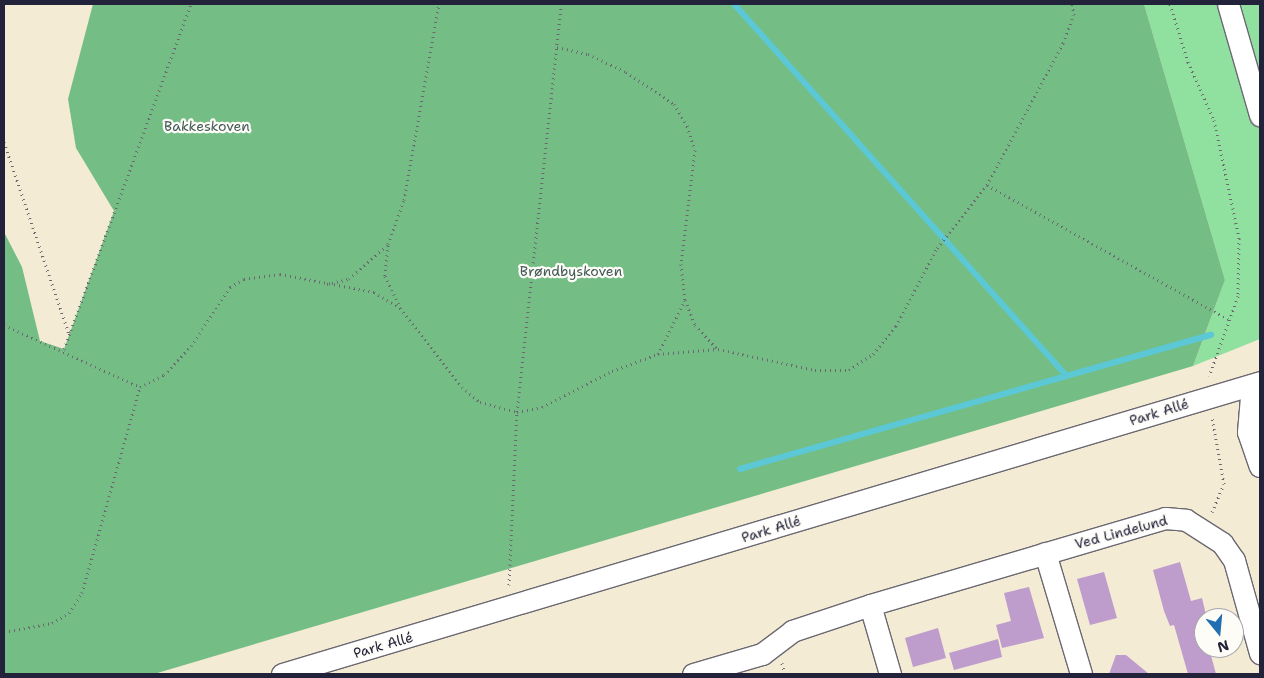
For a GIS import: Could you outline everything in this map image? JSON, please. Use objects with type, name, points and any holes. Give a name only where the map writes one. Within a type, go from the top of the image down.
[{"type":"street","points":[[1228,4],[1260,115]]},
{"type":"street","points":[[1258,387],[1248,432],[1260,466]]},
{"type":"street","name":"Park Allé","points":[[282,674],[508,608],[1208,397],[1258,387]]},
{"type":"street","name":"Ved Lindelund","points":[[693,674],[762,654],[792,631],[870,604],[1165,518],[1204,528]]},
{"type":"street","points":[[1204,528],[1234,560],[1260,653]]},
{"type":"street","points":[[1045,553],[1080,674]]},
{"type":"street","points":[[870,604],[890,674]]},
{"type":"path","points":[[64,349],[192,4]]},
{"type":"path","points":[[439,4],[404,200],[388,244],[385,276],[400,308],[462,387],[480,402],[517,412],[542,407],[658,354],[718,349],[815,370],[849,370],[873,354],[896,326],[937,248],[988,185],[1063,43],[1074,14],[1072,4]]},
{"type":"path","points":[[508,608],[517,412],[561,4]]},
{"type":"path","points":[[1170,4],[1188,62],[1214,120],[1239,238],[1238,296],[1210,365],[1208,397],[1224,484],[1204,528]]},
{"type":"path","points":[[557,46],[626,72],[674,104],[687,126],[695,150],[680,264],[685,300],[695,325],[718,349]]},
{"type":"path","points":[[4,142],[69,335]]},
{"type":"path","points":[[988,185],[1228,319]]},
{"type":"path","points":[[323,285],[349,279],[388,244]]},
{"type":"path","points":[[4,632],[52,623],[69,613],[82,593],[140,387],[164,375],[191,346],[215,305],[244,279],[280,274],[323,285],[374,292],[400,308]]},
{"type":"path","points":[[658,354],[685,300]]},
{"type":"path","points":[[4,325],[64,349],[140,387]]},
{"type":"green space","name":"Brøndbyskoven","points":[[93,4],[1144,4],[1225,280],[1193,366],[154,674],[4,674],[4,232],[22,267],[40,341],[64,349],[114,211],[76,148],[68,99]]},
{"type":"green space","points":[[1144,4],[1260,4],[1260,339],[1193,366],[1225,280]]},
{"type":"building","points":[[1180,562],[1191,601],[1202,598],[1204,608],[1194,608],[1194,658],[1212,658],[1216,674],[1188,674],[1174,625],[1170,626],[1164,611],[1153,570]]},
{"type":"building","points":[[1104,572],[1117,618],[1090,625],[1077,579]]},
{"type":"building","points":[[1029,587],[1044,638],[1002,648],[996,625],[1011,621],[1004,593]]},
{"type":"building","points":[[938,628],[946,658],[913,667],[905,638]]},
{"type":"building","points":[[998,639],[1002,657],[954,670],[949,653]]},
{"type":"building","points":[[1116,655],[1126,655],[1149,674],[1109,674]]},
{"type":"waterway","points":[[734,4],[1066,375]]},
{"type":"waterway","points":[[740,469],[1211,335]]},
{"type":"park label","name":"Bakkeskoven","points":[[207,126]]}]
